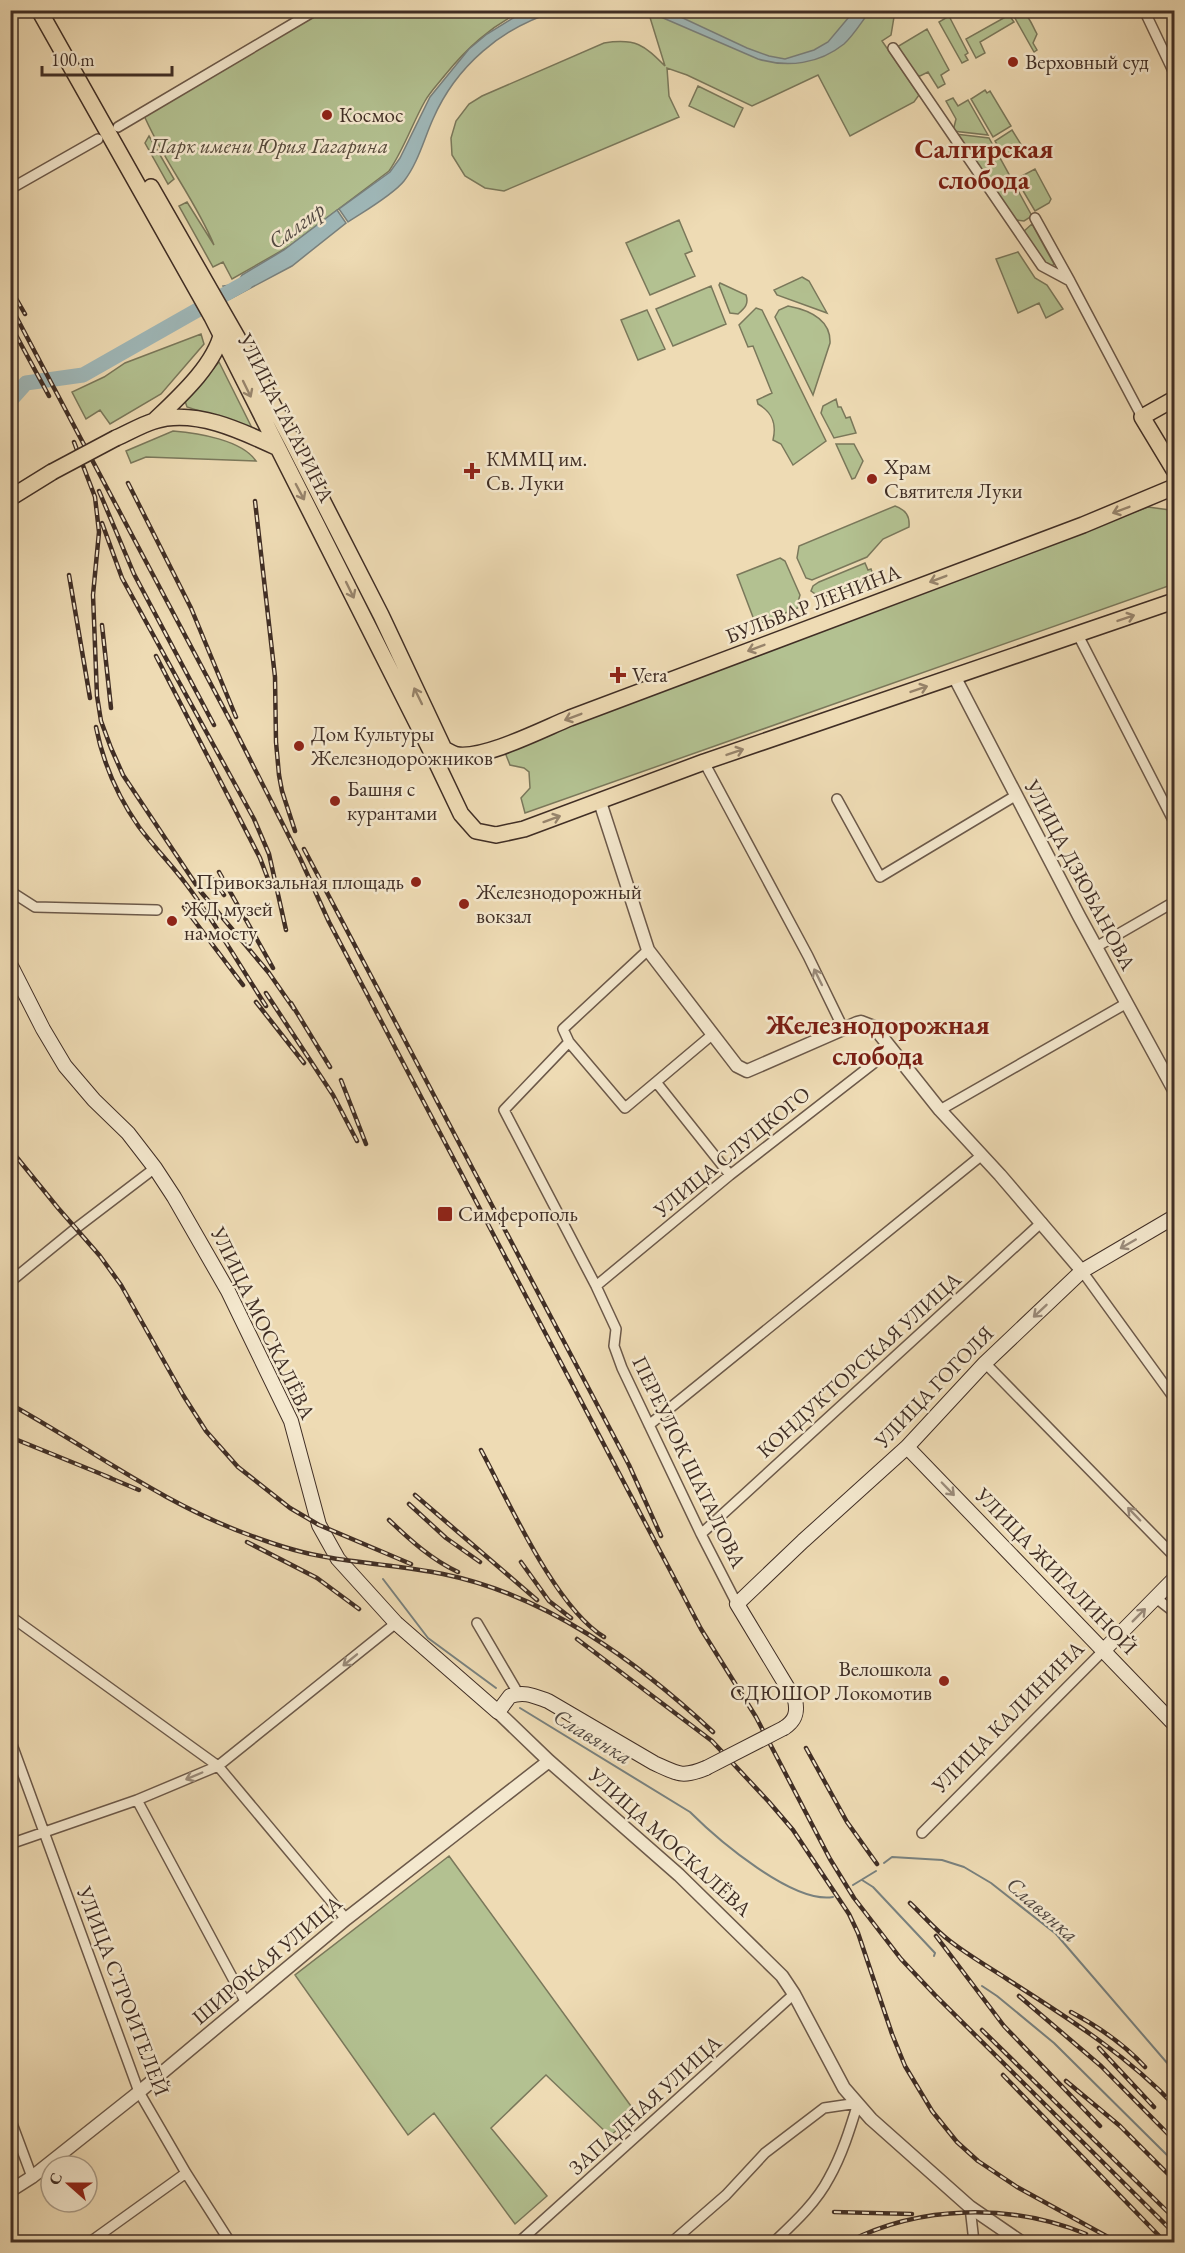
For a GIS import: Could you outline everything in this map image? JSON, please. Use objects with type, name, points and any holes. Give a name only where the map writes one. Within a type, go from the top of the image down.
[{"type":"main road","name":"УЛИЦА ГАГАРИНА","points":[[39,10],[219,318],[237,337],[381,615],[444,749],[453,754],[465,755]]},
{"type":"main road","name":"УЛИЦА ГАГАРИНА","points":[[51,10],[123,124],[201,287]]},
{"type":"main road","name":"УЛИЦА ГАГАРИНА","points":[[219,318],[221,336],[433,754],[461,814],[476,831],[496,835],[524,829],[600,802]]},
{"type":"main road","points":[[154,421],[214,354],[221,336]]},
{"type":"main road","points":[[1174,399],[1142,417],[1174,470]]},
{"type":"main road","points":[[10,498],[52,472],[116,438],[154,421],[185,417],[197,418],[255,438],[302,461]]},
{"type":"main road","name":"БУЛЬВАР ЛЕНИНА","points":[[465,755],[479,754],[502,746],[570,718],[1068,531],[1174,487]]},
{"type":"main road","points":[[600,802],[704,762],[1174,601]]},
{"type":"main road","name":"УЛИЦА МОСКАЛЁВА","points":[[10,964],[43,1029],[65,1066],[94,1100],[128,1133],[155,1168],[228,1291],[291,1421],[320,1526],[338,1559],[396,1623],[498,1712]]},
{"type":"main road","name":"УЛИЦА ГОГОЛЯ","points":[[737,1604],[907,1447],[985,1363],[1082,1271],[1174,1217]]},
{"type":"main road","name":"УЛИЦА ЖИГАЛИНОЙ","points":[[907,1447],[1089,1633],[1103,1651],[1174,1724]]},
{"type":"main road","name":"УЛИЦА КАЛИНИНА","points":[[1103,1651],[1174,1580]]},
{"type":"main road","points":[[498,1712],[510,1696],[518,1693],[531,1694],[548,1701],[669,1770],[689,1775],[706,1768],[784,1728],[796,1715],[795,1700],[737,1604]]},
{"type":"street","points":[[123,124],[316,10]]},
{"type":"street","points":[[1144,10],[1174,73]]},
{"type":"street","points":[[893,48],[1042,266],[1070,281]]},
{"type":"street","points":[[10,189],[98,139]]},
{"type":"street","points":[[1035,218],[1142,417]]},
{"type":"street","points":[[1077,633],[1174,822]]},
{"type":"street","name":"УЛИЦА ДЗЮБАНОВА","points":[[954,676],[1015,796],[1174,1090]]},
{"type":"street","points":[[704,762],[808,956],[844,1030]]},
{"type":"street","points":[[837,799],[880,877],[1015,796]]},
{"type":"street","points":[[600,802],[648,950],[737,1066],[747,1071],[861,1022],[869,1023],[892,1048],[940,1110],[1042,1222],[1082,1271],[1174,1398]]},
{"type":"street","points":[[10,891],[35,907],[157,910]]},
{"type":"street","points":[[1096,947],[1174,902]]},
{"type":"street","points":[[648,950],[563,1029],[569,1042],[625,1108],[713,1034]]},
{"type":"street","points":[[940,1110],[1127,1003]]},
{"type":"street","name":"ПЕРЕУЛОК ШАТАЛОВА","points":[[569,1042],[504,1110],[596,1286],[616,1329],[614,1346],[622,1368],[737,1604]]},
{"type":"street","name":"УЛИЦА СЛУЦКОГО","points":[[596,1286],[730,1175],[892,1048]]},
{"type":"street","points":[[656,1082],[730,1175]]},
{"type":"street","points":[[649,1425],[982,1155]]},
{"type":"street","points":[[10,1282],[155,1168]]},
{"type":"street","name":"КОНДУКТОРСКАЯ УЛИЦА","points":[[701,1534],[1042,1222]]},
{"type":"street","points":[[985,1363],[1174,1556]]},
{"type":"street","points":[[1156,1598],[1174,1612]]},
{"type":"street","points":[[10,1616],[218,1766],[346,1919]]},
{"type":"street","points":[[10,1844],[137,1800],[218,1766],[396,1623]]},
{"type":"street","points":[[477,1623],[518,1693]]},
{"type":"street","name":"УЛИЦА КАЛИНИНА","points":[[922,1833],[1103,1651]]},
{"type":"street","name":"УЛИЦА МОСКАЛЁВА","points":[[498,1712],[549,1761],[679,1875],[782,1976],[844,2088],[871,2119],[970,2207],[1021,2242]]},
{"type":"street","name":"УЛИЦА СТРОИТЕЛЕЙ","points":[[10,1739],[139,2092],[186,2173],[230,2242]]},
{"type":"street","name":"ШИРОКАЯ УЛИЦА","points":[[10,2191],[32,2177],[139,2092],[346,1919],[549,1761]]},
{"type":"street","points":[[137,1800],[246,2003]]},
{"type":"street","name":"ЗАПАДНАЯ УЛИЦА","points":[[519,2242],[794,1994]]},
{"type":"street","points":[[672,2242],[726,2195],[765,2153],[824,2108],[858,2103],[829,2179],[805,2212],[774,2242]]},
{"type":"street","points":[[10,2118],[32,2177]]},
{"type":"street","points":[[90,2242],[186,2173]]},
{"type":"street","points":[[970,2207],[974,2242]]},
{"type":"green space","name":"Парк имени Юрия Гагарина","points":[[324,11],[522,11],[480,39],[445,75],[425,101],[389,171],[288,247],[232,279],[223,262],[213,267],[179,206],[187,202],[214,245],[198,211],[159,147],[143,113]]},
{"type":"green space","points":[[648,11],[895,11],[891,35],[882,41],[919,95],[914,102],[850,136],[818,75],[752,106],[667,68],[669,96],[679,117],[504,191],[485,188],[465,176],[452,155],[451,138],[456,121],[469,104],[482,96],[604,43],[624,42],[639,45],[665,66]]},
{"type":"green space","points":[[1011,11],[1022,12],[1030,20],[1037,34],[1033,43],[1037,50],[1034,52]]},
{"type":"green space","points":[[1009,15],[1014,22],[980,42],[985,53],[976,58],[966,39]]},
{"type":"green space","points":[[949,16],[968,53],[965,55],[968,60],[962,63],[939,22]]},
{"type":"green space","points":[[927,29],[949,70],[941,75],[945,84],[938,88],[928,72],[920,76],[916,75],[897,47]]},
{"type":"green space","points":[[698,86],[743,108],[734,127],[689,106]]},
{"type":"green space","points":[[985,90],[987,93],[990,91],[1011,126],[993,137],[971,99]]},
{"type":"green space","points":[[953,98],[958,106],[968,100],[988,135],[953,131],[956,119],[946,101]]},
{"type":"green space","points":[[1012,130],[1022,146],[1005,158],[995,141]]},
{"type":"green space","points":[[955,134],[989,138],[1032,216],[1024,221],[1015,220]]},
{"type":"green space","points":[[149,136],[174,179],[168,184],[145,143]]},
{"type":"green space","points":[[1035,169],[1051,199],[1049,203],[1035,211],[1016,179]]},
{"type":"green space","points":[[679,220],[692,251],[685,254],[695,276],[650,295],[626,243]]},
{"type":"green space","points":[[1032,224],[1054,264],[1052,266],[1044,263],[1023,232]]},
{"type":"green space","points":[[1018,252],[1035,278],[1047,285],[1063,309],[1046,318],[1039,303],[1018,313],[996,259]]},
{"type":"green space","points":[[802,277],[809,281],[827,313],[777,295],[774,290]]},
{"type":"green space","points":[[720,283],[746,295],[746,306],[738,314],[730,313]]},
{"type":"green space","points":[[711,286],[726,324],[673,346],[656,309]]},
{"type":"green space","points":[[788,306],[804,310],[817,317],[827,328],[829,335],[830,343],[813,395],[775,317],[779,310]]},
{"type":"green space","points":[[756,308],[762,310],[826,441],[793,465],[781,444],[773,440],[774,423],[770,414],[758,404],[757,400],[772,393],[753,346],[748,347],[739,325]]},
{"type":"green space","points":[[647,310],[665,349],[638,360],[621,320]]},
{"type":"green space","points":[[201,334],[204,344],[161,394],[110,424],[100,410],[86,419],[72,392],[104,377],[125,363]]},
{"type":"green space","points":[[219,362],[252,428],[187,407],[185,401]]},
{"type":"green space","points":[[836,399],[838,407],[841,407],[846,418],[850,417],[856,433],[834,438],[821,413],[823,406]]},
{"type":"green space","points":[[173,431],[219,439],[241,448],[256,461],[146,457],[131,463],[126,451]]},
{"type":"green space","points":[[836,444],[854,444],[863,461],[855,478],[852,479]]},
{"type":"green space","points":[[895,506],[906,514],[909,527],[883,539],[867,557],[812,580],[806,578],[797,558],[799,546]]},
{"type":"green space","points":[[1148,507],[1170,510],[1174,514],[1174,584],[525,813],[521,798],[530,788],[529,772],[524,768],[510,765],[504,750]]},
{"type":"green space","points":[[780,558],[785,561],[800,595],[798,602],[800,607],[756,625],[737,575]]},
{"type":"green space","points":[[865,563],[868,570],[871,569],[874,578],[821,598],[811,591],[813,586],[819,582]]},
{"type":"green space","points":[[449,1856],[636,2113],[610,2136],[546,2075],[491,2128],[547,2196],[515,2224],[434,2113],[408,2135],[295,1975]]},
{"type":"water","points":[[526,10],[557,11],[518,27],[500,38],[468,66],[454,82],[443,100],[417,159],[404,181],[348,222],[339,209],[390,172],[400,158],[430,97],[469,49],[487,34]]},
{"type":"water","points":[[647,11],[668,11],[747,48],[785,59],[814,50],[828,42],[854,11],[870,11],[848,40],[834,51],[814,60],[781,63],[758,59]]},
{"type":"water","points":[[337,210],[346,223],[292,266],[230,299],[223,286],[237,284],[242,275],[284,250]]},
{"type":"waterway","name":"Салгир","points":[[10,401],[26,383],[83,375],[245,283]]},
{"type":"waterway","name":"Славянка","points":[[383,1579],[428,1638],[496,1688]]},
{"type":"waterway","name":"Славянка","points":[[520,1708],[690,1812],[737,1853],[778,1881],[817,1897],[833,1897]]},
{"type":"waterway","name":"Славянка","points":[[884,1863],[892,1857],[942,1860],[964,1867],[991,1883],[1056,1934],[1174,2071]]},
{"type":"waterway","name":"Славянка","points":[[853,1885],[876,1871]]},
{"type":"waterway","points":[[862,1880],[873,1887],[935,1953],[934,1956]]},
{"type":"waterway","points":[[982,1986],[1054,2043],[1174,2162]]},
{"type":"railway","points":[[10,288],[25,314]]},
{"type":"railway","points":[[10,305],[232,724],[300,858],[329,922],[701,1629],[756,1717],[830,1859],[854,1898],[901,1959],[1174,2233]]},
{"type":"railway","points":[[10,324],[49,396]]},
{"type":"railway","points":[[74,442],[95,497],[99,532],[93,595],[97,696],[101,721],[111,748],[123,775],[201,892],[269,973],[294,1009]]},
{"type":"railway","points":[[128,483],[191,608],[236,717]]},
{"type":"railway","points":[[99,491],[134,574],[214,725]]},
{"type":"railway","points":[[255,501],[275,677],[279,775],[295,831]]},
{"type":"railway","points":[[102,523],[122,578],[254,819],[269,854],[286,930]]},
{"type":"railway","points":[[69,575],[90,698]]},
{"type":"railway","points":[[102,625],[111,708]]},
{"type":"railway","points":[[156,656],[260,858],[268,879]]},
{"type":"railway","points":[[96,727],[107,767],[131,816],[197,899],[266,1006]]},
{"type":"railway","points":[[304,849],[629,1465],[661,1536]]},
{"type":"railway","points":[[219,872],[273,968]]},
{"type":"railway","points":[[211,877],[224,895]]},
{"type":"railway","points":[[184,907],[243,985]]},
{"type":"railway","points":[[266,993],[333,1095],[357,1141]]},
{"type":"railway","points":[[256,1002],[304,1063]]},
{"type":"railway","points":[[291,1003],[330,1067]]},
{"type":"railway","points":[[341,1080],[366,1144]]},
{"type":"railway","points":[[10,1149],[100,1256],[121,1285],[206,1431],[238,1467],[290,1508],[319,1525],[411,1564]]},
{"type":"railway","points":[[10,1404],[189,1509],[252,1536],[317,1555],[443,1574],[481,1584],[554,1614],[621,1656],[653,1680],[713,1732]]},
{"type":"railway","points":[[10,1437],[111,1478]]},
{"type":"railway","points":[[481,1450],[519,1524],[551,1578],[568,1602],[604,1637]]},
{"type":"railway","points":[[103,1475],[139,1490]]},
{"type":"railway","points":[[415,1495],[537,1600]]},
{"type":"railway","points":[[409,1504],[446,1538],[480,1562]]},
{"type":"railway","points":[[389,1520],[430,1556],[458,1572]]},
{"type":"railway","points":[[247,1542],[317,1578],[359,1609]]},
{"type":"railway","points":[[521,1562],[549,1601],[571,1618]]},
{"type":"railway","points":[[577,1639],[712,1741],[793,1830],[849,1914],[858,1933],[905,2066],[932,2111],[957,2142],[978,2161],[1017,2187],[1117,2242]]},
{"type":"railway","points":[[806,1748],[847,1822],[877,1864]]},
{"type":"railway","points":[[910,1903],[939,1932],[957,1946],[1116,2053],[1174,2105]]},
{"type":"railway","points":[[936,1936],[1004,2026],[1100,2126]]},
{"type":"railway","points":[[1019,1996],[1101,2066],[1174,2140]]},
{"type":"railway","points":[[1071,2012],[1110,2036],[1145,2067]]},
{"type":"railway","points":[[982,2030],[1174,2218]]},
{"type":"railway","points":[[1099,2048],[1154,2107]]},
{"type":"railway","points":[[1003,2075],[1165,2242]]},
{"type":"railway","points":[[1066,2081],[1120,2126],[1174,2180]]},
{"type":"railway","points":[[834,2212],[912,2214]]},
{"type":"railway","points":[[848,2242],[905,2221],[935,2215],[966,2213],[997,2213],[1027,2217],[1086,2234]]},
{"type":"place","name":"Верховный суд","points":[[1013,62]]},
{"type":"place","name":"Космос","points":[[327,115]]},
{"type":"place","name":"КММЦ им. Св. Луки","points":[[472,471]]},
{"type":"place","name":"Храм Святителя Луки","points":[[872,479]]},
{"type":"place","name":"Vera","points":[[618,675]]},
{"type":"place","name":"Дом Культуры Железнодорожников","points":[[299,746]]},
{"type":"place","name":"Башня с курантами","points":[[335,801]]},
{"type":"place","name":"Привокзальная площадь","points":[[416,882]]},
{"type":"place","name":"Железнодорожный вокзал","points":[[464,904]]},
{"type":"place","name":"ЖД музей на мосту","points":[[172,921]]},
{"type":"place","name":"Симферополь","points":[[445,1214]]},
{"type":"place","name":"Велошкола СДЮШОР Локомотив","points":[[944,1681]]},
{"type":"district","name":"Салгирская слобода","points":[[984,164]]},
{"type":"district","name":"Железнодорожная слобода","points":[[878,1040]]}]
